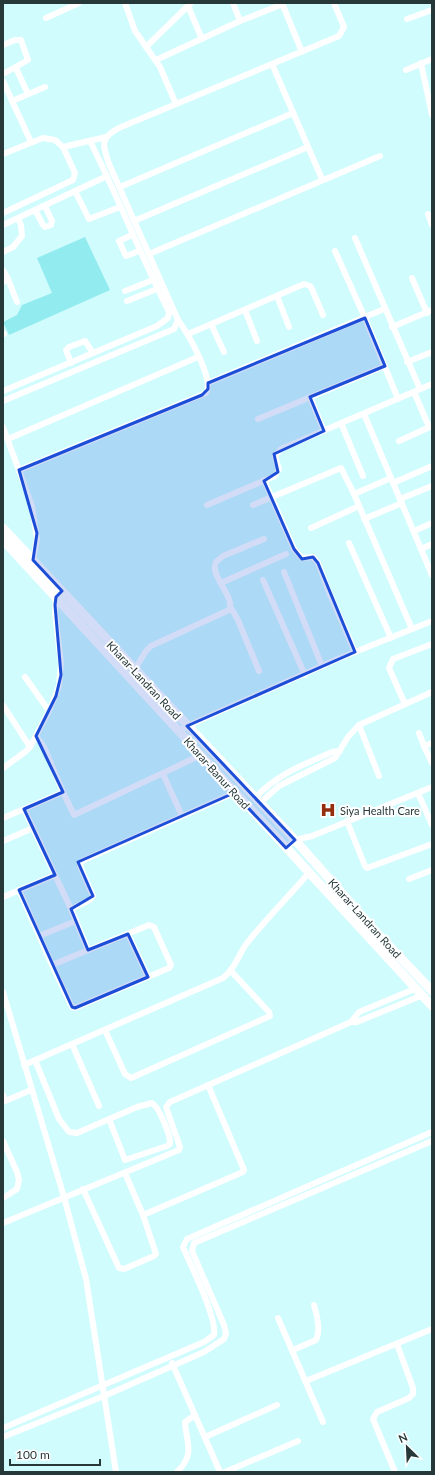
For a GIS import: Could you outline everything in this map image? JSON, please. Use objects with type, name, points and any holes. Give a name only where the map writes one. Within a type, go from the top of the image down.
[{"type":"highway","name":"Kharar-Landran Road","points":[[3,528],[32,560],[59,594],[135,669],[184,729],[258,800],[377,933],[432,990]]},
{"type":"highway","name":"Kharar-Banur Road","points":[[3,540],[59,594],[184,729],[201,755],[234,793],[286,848],[308,874],[431,1003]]},
{"type":"street","points":[[59,3],[62,10]]},
{"type":"street","points":[[46,18],[79,3]]},
{"type":"street","points":[[233,3],[240,21]]},
{"type":"street","points":[[63,147],[106,136],[110,132],[332,40],[343,32],[342,22],[334,3]]},
{"type":"street","points":[[127,4],[135,31],[156,60],[176,104]]},
{"type":"street","points":[[146,47],[189,4],[202,39]]},
{"type":"street","points":[[156,60],[240,21],[282,4],[302,52]]},
{"type":"street","points":[[406,20],[432,10]]},
{"type":"street","points":[[3,45],[16,40],[21,40],[28,60],[3,74]]},
{"type":"street","points":[[406,70],[432,59]]},
{"type":"street","points":[[421,63],[432,115]]},
{"type":"street","points":[[272,64],[322,179]]},
{"type":"street","points":[[16,68],[28,94]]},
{"type":"street","points":[[3,81],[31,142]]},
{"type":"street","points":[[12,101],[45,87]]},
{"type":"street","points":[[120,187],[293,113]]},
{"type":"street","points":[[19,470],[202,395],[207,390],[208,383],[198,357],[188,334],[178,320],[105,151],[104,142],[106,136]]},
{"type":"street","points":[[3,154],[31,142],[48,138],[55,140],[63,147],[76,177],[73,180],[3,213]]},
{"type":"street","points":[[3,391],[93,354],[165,322],[168,318],[169,312],[139,251],[107,176],[90,141]]},
{"type":"street","points":[[134,221],[308,147]]},
{"type":"street","points":[[149,254],[322,179],[380,156]]},
{"type":"street","points":[[3,225],[107,176]]},
{"type":"street","points":[[75,191],[88,219],[120,207]]},
{"type":"street","points":[[35,210],[43,225],[50,225],[52,221],[45,206]]},
{"type":"street","points":[[428,214],[432,225]]},
{"type":"street","points":[[3,252],[13,247],[22,236],[21,225],[18,218]]},
{"type":"street","points":[[132,235],[119,241],[119,244],[126,256],[139,251]]},
{"type":"street","points":[[355,238],[407,362],[431,427],[399,440]]},
{"type":"street","points":[[335,251],[344,275],[365,318],[398,399]]},
{"type":"street","points":[[3,270],[5,281],[17,302]]},
{"type":"street","points":[[392,327],[430,311],[412,278]]},
{"type":"street","points":[[125,291],[153,280]]},
{"type":"street","points":[[188,334],[307,284],[312,289],[323,315]]},
{"type":"street","points":[[128,301],[158,289]]},
{"type":"street","points":[[277,296],[290,327]]},
{"type":"street","points":[[208,383],[384,309]]},
{"type":"street","points":[[245,310],[257,341]]},
{"type":"street","points":[[3,401],[174,330],[178,320]]},
{"type":"street","points":[[212,324],[224,352]]},
{"type":"street","points":[[71,362],[66,350],[69,347],[85,341],[93,354]]},
{"type":"street","points":[[407,362],[432,352]]},
{"type":"street","points":[[8,439],[198,357]]},
{"type":"street","points":[[258,419],[385,366]]},
{"type":"street","points":[[207,505],[264,480],[278,472],[275,456],[278,452],[432,384]]},
{"type":"street","points":[[310,397],[324,431]]},
{"type":"street","points":[[364,414],[432,575]]},
{"type":"street","points":[[341,423],[363,476]]},
{"type":"street","points":[[3,427],[32,506],[37,533],[32,560]]},
{"type":"street","points":[[354,494],[432,466]]},
{"type":"street","points":[[253,506],[338,468],[342,470],[354,494],[412,629]]},
{"type":"street","points":[[264,480],[294,549],[302,558],[313,557],[318,562],[355,652]]},
{"type":"street","points":[[364,519],[432,486]]},
{"type":"street","points":[[310,528],[359,506]]},
{"type":"street","points":[[414,531],[432,523]]},
{"type":"street","points":[[259,671],[214,565],[218,559],[264,539]]},
{"type":"street","points":[[349,543],[391,638]]},
{"type":"street","points":[[421,549],[432,544]]},
{"type":"street","points":[[221,583],[286,554]]},
{"type":"street","points":[[284,572],[322,666]]},
{"type":"street","points":[[263,580],[305,674]]},
{"type":"street","points":[[3,768],[30,747],[49,711],[57,691],[61,675],[60,649],[56,623],[59,594]]},
{"type":"street","points":[[135,669],[146,651],[151,646],[227,612],[231,608]]},
{"type":"street","points":[[184,729],[322,666],[432,621]]},
{"type":"street","points":[[406,704],[390,668],[390,663],[393,659],[432,644]]},
{"type":"street","points":[[25,677],[49,711]]},
{"type":"street","points":[[258,800],[270,783],[280,776],[332,752],[340,751],[348,737],[359,725],[432,692]]},
{"type":"street","points":[[3,706],[30,747]]},
{"type":"street","points":[[359,725],[379,776]]},
{"type":"street","points":[[419,733],[432,763]]},
{"type":"street","points":[[36,736],[44,747],[74,815],[201,755]]},
{"type":"street","points":[[424,746],[432,742]]},
{"type":"street","points":[[163,774],[182,816]]},
{"type":"street","points":[[286,848],[295,840],[312,836],[432,787]]},
{"type":"street","points":[[3,818],[63,792]]},
{"type":"street","points":[[71,909],[92,899],[93,896],[80,866],[82,861],[234,793]]},
{"type":"street","points":[[418,793],[432,825]]},
{"type":"street","points":[[24,809],[71,909],[88,950]]},
{"type":"street","points":[[347,821],[367,868],[432,844]]},
{"type":"street","points":[[3,841],[33,828]]},
{"type":"street","points":[[409,879],[432,870]]},
{"type":"street","points":[[24,1065],[222,978],[231,971],[246,945],[308,874]]},
{"type":"street","points":[[3,897],[55,875]]},
{"type":"street","points":[[19,890],[52,965],[73,1008],[169,968],[171,962],[152,925],[147,925],[52,965]]},
{"type":"street","points":[[39,936],[76,921]]},
{"type":"street","points":[[128,934],[148,976]]},
{"type":"street","points":[[105,1030],[125,1074],[131,1078],[270,1016],[269,1012],[231,971]]},
{"type":"street","points":[[3,992],[64,1197],[86,1279],[116,1472]]},
{"type":"street","points":[[3,1223],[179,1150],[180,1147],[166,1107],[170,1102],[351,1022],[357,1022],[420,992]]},
{"type":"street","points":[[351,1022],[359,1012],[420,992]]},
{"type":"street","points":[[72,1044],[99,1106]]},
{"type":"street","points":[[35,1060],[59,1119],[69,1132],[77,1132],[109,1119],[152,1103],[157,1109],[170,1138],[170,1144],[127,1160],[123,1157],[109,1119]]},
{"type":"street","points":[[143,1215],[243,1172],[244,1170],[208,1085]]},
{"type":"street","points":[[4,1099],[31,1090]]},
{"type":"street","points":[[214,1335],[214,1327],[208,1306],[186,1254],[184,1244],[187,1239],[359,1162],[432,1132]]},
{"type":"street","points":[[3,1140],[6,1155],[17,1172],[19,1185],[14,1192],[3,1198]]},
{"type":"street","points":[[192,1247],[194,1243],[432,1141]]},
{"type":"street","points":[[359,1162],[362,1170]]},
{"type":"street","points":[[83,1189],[119,1268],[122,1270],[156,1254],[143,1215],[125,1173]]},
{"type":"street","points":[[294,1191],[298,1198]]},
{"type":"street","points":[[184,1244],[192,1247]]},
{"type":"street","points":[[3,1437],[104,1396],[204,1352],[224,1339],[226,1334],[224,1325],[197,1264],[192,1247]]},
{"type":"street","points":[[293,1350],[316,1340],[317,1320],[314,1305]]},
{"type":"street","points":[[278,1318],[323,1422]]},
{"type":"street","points":[[306,1381],[432,1329]]},
{"type":"street","points":[[214,1335],[224,1339]]},
{"type":"street","points":[[3,1428],[102,1384],[204,1342],[214,1335]]},
{"type":"street","points":[[395,1472],[373,1419],[377,1412],[409,1398],[412,1394],[413,1388],[397,1344]]},
{"type":"street","points":[[169,1356],[220,1472]]},
{"type":"street","points":[[205,1437],[277,1405]]},
{"type":"street","points":[[177,1472],[187,1457],[190,1448],[185,1422],[195,1415]]},
{"type":"street","points":[[225,1472],[298,1441]]},
{"type":"highlighted area","points":[[365,318],[385,366],[310,397],[324,431],[274,454],[278,472],[264,481],[294,549],[302,559],[313,557],[318,563],[355,652],[187,726],[295,840],[286,848],[234,793],[78,862],[93,896],[71,909],[88,950],[128,934],[148,977],[75,1008],[72,1007],[19,890],[55,875],[24,809],[63,792],[36,736],[56,696],[61,675],[55,605],[56,597],[62,591],[33,560],[37,533],[19,470],[202,395],[208,389],[208,383]]},
{"type":"shaded area","points":[[85,237],[110,290],[9,335],[3,322],[17,315],[22,305],[52,293],[37,258]]},
{"type":"place","name":"Siya Health Care","points":[[328,810]]}]
